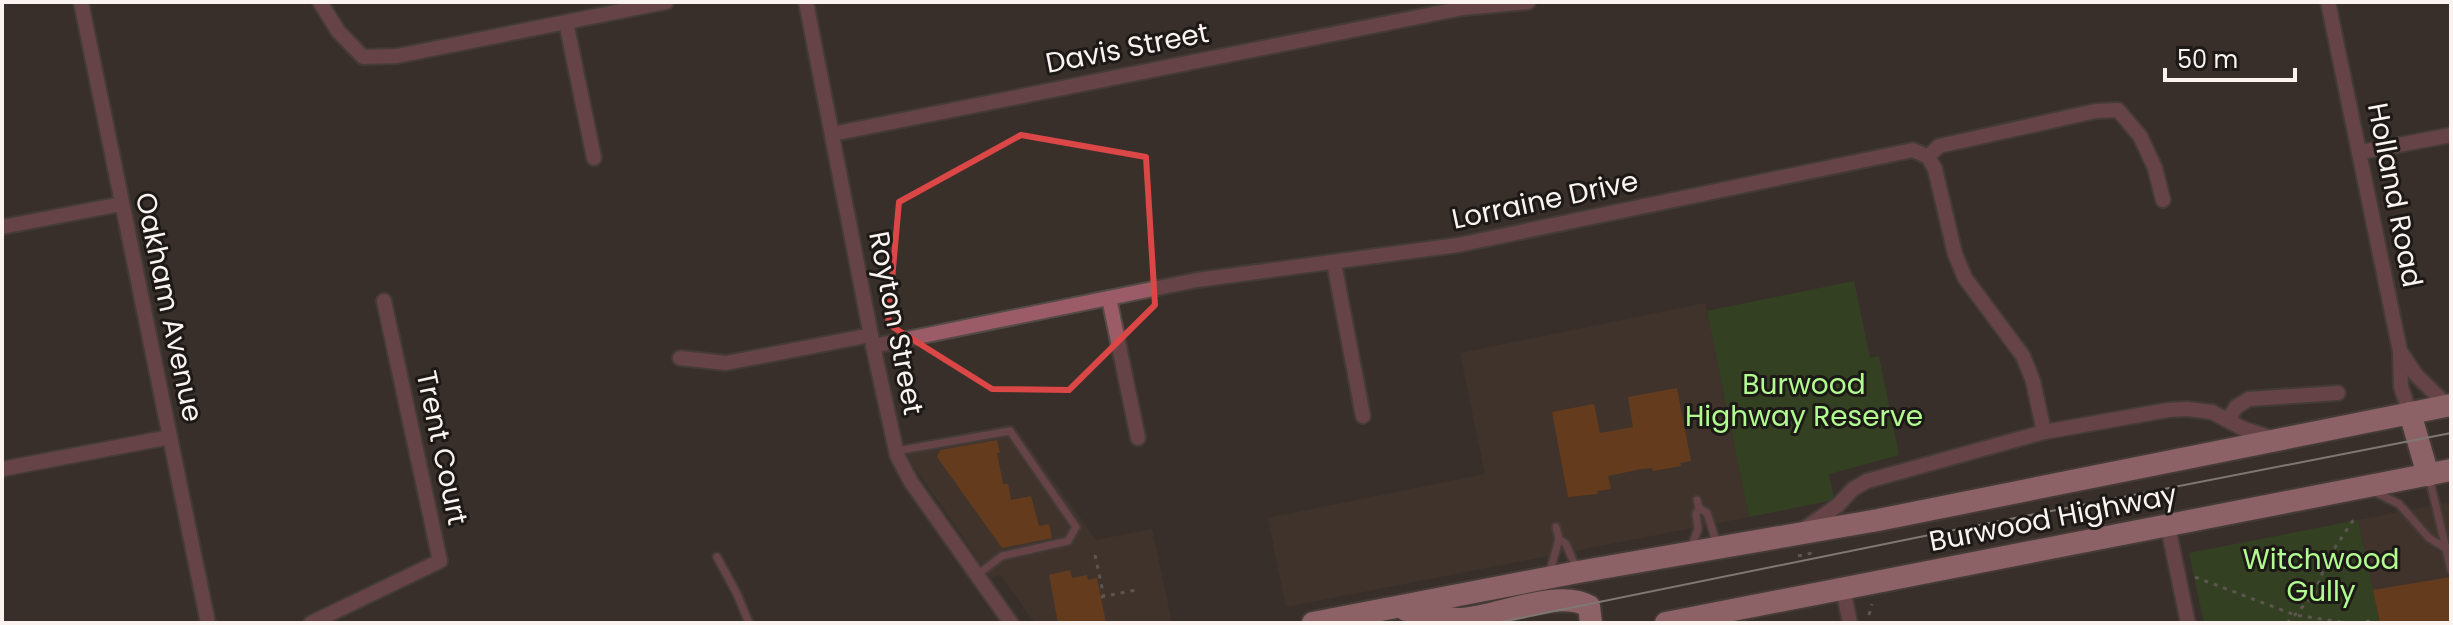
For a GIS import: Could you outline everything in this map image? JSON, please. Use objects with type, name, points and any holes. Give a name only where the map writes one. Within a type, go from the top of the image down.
[{"type":"highway","name":"Burwood Highway","points":[[1313,623],[1549,577],[1974,502],[2449,406]]},
{"type":"highway","points":[[2410,413],[2428,475]]},
{"type":"highway","name":"Burwood Highway","points":[[1666,623],[2451,470]]},
{"type":"highway","points":[[1393,608],[1460,619],[1552,601],[1575,600],[1589,606],[1591,623]]},
{"type":"street","name":"Oakham Avenue","points":[[81,2],[208,623]]},
{"type":"street","points":[[320,2],[338,31],[363,57],[397,56],[666,2]]},
{"type":"street","name":"Royton Street","points":[[806,2],[896,451],[911,482],[1011,623]]},
{"type":"street","name":"Davis Street","points":[[832,134],[1462,5],[1528,2]]},
{"type":"street","name":"Holland Road","points":[[2328,2],[2400,351],[2401,387],[2410,413]]},
{"type":"street","points":[[566,22],[594,158]]},
{"type":"street","name":"Lorraine Drive","points":[[680,358],[726,363],[872,340],[1197,280],[1458,245],[1913,150],[1928,157],[1939,146],[2096,111],[2118,110],[2140,136],[2155,168],[2163,200]]},
{"type":"street","points":[[2361,152],[2451,135]]},
{"type":"street","points":[[1928,157],[1935,169],[1959,266],[2023,356],[2033,381],[2044,432]]},
{"type":"street","points":[[2,227],[121,204]]},
{"type":"street","points":[[1334,263],[1363,416]]},
{"type":"street","points":[[1109,298],[1138,438]]},
{"type":"street","name":"Trent Court","points":[[311,623],[440,561],[384,301]]},
{"type":"street","name":"Holland Road","points":[[2400,351],[2416,375],[2449,406]]},
{"type":"street","points":[[2229,419],[2236,407],[2249,399],[2338,393]]},
{"type":"street","name":"Burwood Highway","points":[[1794,535],[1827,514],[1853,489],[1867,481],[2044,432],[2180,409],[2212,412],[2244,429],[2274,439]]},
{"type":"street","points":[[2,469],[170,437]]},
{"type":"street","points":[[2168,527],[2188,623]]},
{"type":"street","points":[[1843,589],[1850,623]]},
{"type":"lane","points":[[896,451],[1010,431],[1076,527],[1068,541],[1002,556],[977,575]]},
{"type":"lane","points":[[2428,475],[2449,549],[2451,570]]},
{"type":"lane","points":[[2365,488],[2396,501],[2429,538],[2449,549]]},
{"type":"lane","points":[[1690,552],[1698,529],[1698,504],[1707,513],[1718,548]]},
{"type":"lane","points":[[1549,577],[1559,539],[1556,527]]},
{"type":"lane","points":[[1559,539],[1566,544],[1578,572]]},
{"type":"lane","points":[[717,557],[749,623]]},
{"type":"path","points":[[2287,623],[2314,595],[2328,558],[2354,519]]},
{"type":"path","points":[[1095,555],[1102,597],[1136,590]]},
{"type":"path","points":[[2199,579],[2295,615],[2347,623]]},
{"type":"path","points":[[1869,615],[1874,599]]},
{"type":"path","points":[[2356,623],[2370,621]]},
{"type":"highlighted area","points":[[1021,135],[1146,157],[1155,305],[1069,390],[992,389],[888,324],[899,202]]},
{"type":"shaded area","points":[[1705,303],[1749,517],[1286,607],[1268,518],[1485,474],[1460,353]]},
{"type":"shaded area","points":[[1013,424],[1096,540],[1152,529],[1172,623],[1035,623],[1000,574],[992,579],[911,462],[904,445]]},
{"type":"shaded area","points":[[2451,502],[2451,623],[2380,623],[2358,520]]},
{"type":"green space","name":"Burwood Highway Reserve","points":[[1854,281],[1870,358],[1879,356],[1899,455],[1829,474],[1834,500],[1749,517],[1707,311]]},
{"type":"green space","name":"Witchwood Gully","points":[[2358,520],[2380,623],[2204,623],[2189,553]]},
{"type":"building","points":[[1677,388],[1691,461],[1680,463],[1681,466],[1653,471],[1652,468],[1641,469],[1608,476],[1611,489],[1597,491],[1598,494],[1568,497],[1552,412],[1594,404],[1600,433],[1633,427],[1628,397]]},
{"type":"building","points":[[997,440],[1003,484],[1008,484],[1011,500],[1031,496],[1039,526],[1049,524],[1052,538],[1002,548],[937,457],[940,450]]},
{"type":"building","points":[[1070,570],[1072,578],[1087,575],[1088,580],[1097,578],[1106,623],[1058,623],[1049,575]]},
{"type":"building","points":[[2451,577],[2451,623],[2380,623],[2373,590]]},
{"type":"tram line","points":[[1496,623],[2451,433]]}]
